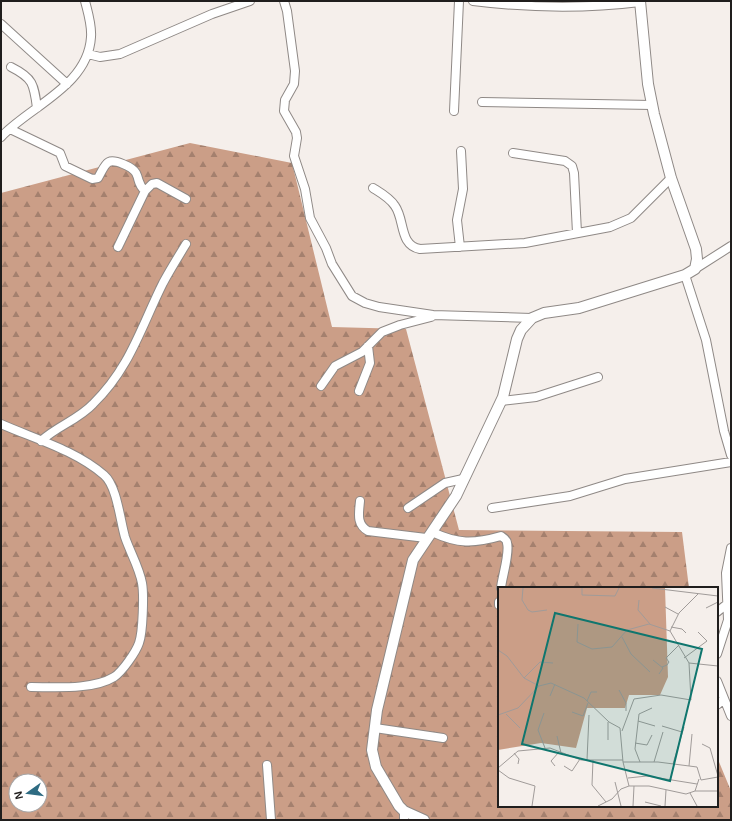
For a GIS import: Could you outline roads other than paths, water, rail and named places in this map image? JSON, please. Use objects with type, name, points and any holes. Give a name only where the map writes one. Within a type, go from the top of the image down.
[{"type":"street","points":[[1,137],[67,84],[88,54],[91,37],[90,25],[84,1]]},
{"type":"street","points":[[88,54],[100,57],[120,54],[216,12],[250,1]]},
{"type":"street","points":[[284,1],[289,24],[295,78],[283,106],[296,132],[297,138],[294,156],[305,189],[310,218],[326,248],[332,264],[352,296],[379,308],[438,316],[532,318],[544,313],[593,304],[685,275],[731,246]]},
{"type":"street","points":[[454,111],[458,1]]},
{"type":"street","points":[[473,1],[566,8],[608,6],[640,2],[648,84],[652,105],[671,178],[696,249],[697,259],[695,269]]},
{"type":"street","points":[[1,24],[67,84]]},
{"type":"street","points":[[11,67],[26,74],[30,79],[35,89],[37,108]]},
{"type":"street","points":[[482,102],[652,105]]},
{"type":"street","points":[[10,129],[60,152],[65,166],[92,179],[98,178],[107,162],[114,160],[131,168],[137,175],[138,184],[145,191]]},
{"type":"street","points":[[460,247],[457,220],[462,189],[461,151]]},
{"type":"street","points":[[512,153],[565,161],[572,166],[574,173],[577,233]]},
{"type":"street","points":[[373,188],[395,205],[398,211],[404,236],[409,244],[415,248],[460,247],[525,243],[610,227],[630,218],[671,178]]},
{"type":"street","points":[[118,247],[145,191],[152,184],[156,183],[186,198]]},
{"type":"street","points":[[41,441],[57,428],[86,411],[120,371],[145,326],[163,283],[186,244]]},
{"type":"street","points":[[685,275],[706,340],[728,430],[731,455]]},
{"type":"street","points":[[321,386],[335,366],[356,356],[382,332],[392,327],[438,316]]},
{"type":"street","points":[[424,820],[404,816],[376,768],[372,750],[375,728],[412,560],[446,513],[463,479],[501,401],[517,339],[521,330],[532,318]]},
{"type":"street","points":[[359,391],[370,363],[368,346]]},
{"type":"street","points":[[501,401],[536,397],[598,377]]},
{"type":"street","points":[[1,424],[84,461],[105,476],[110,484],[126,538],[142,581],[143,594],[139,643],[124,668],[114,677],[83,686],[31,687]]},
{"type":"street","points":[[492,508],[570,496],[625,479],[731,462]]},
{"type":"street","points":[[408,508],[445,483],[463,479]]},
{"type":"street","points":[[360,501],[359,520],[362,527],[368,531],[429,535],[469,542],[482,541],[501,536],[508,543],[501,587]]},
{"type":"street","points":[[718,651],[729,621],[726,573],[731,548]]},
{"type":"street","points":[[718,611],[727,604]]},
{"type":"street","points":[[718,688],[720,702],[731,716]]},
{"type":"street","points":[[375,728],[443,738]]},
{"type":"street","points":[[267,765],[271,820]]}]
